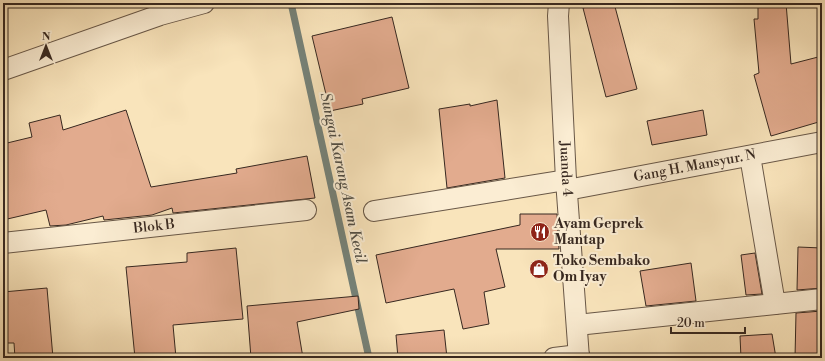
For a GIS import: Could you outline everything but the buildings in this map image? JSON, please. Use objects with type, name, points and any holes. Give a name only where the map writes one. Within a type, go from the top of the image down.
[{"type":"street","points":[[3,70],[160,15],[204,3]]},
{"type":"street","name":"Juanda 4","points":[[559,3],[558,16],[567,185],[579,357]]},
{"type":"street","name":"Gang H. Mansyur. N","points":[[374,211],[567,185],[750,156],[822,142]]},
{"type":"street","points":[[750,156],[774,304]]},
{"type":"street","name":"Blok B","points":[[3,243],[306,210]]},
{"type":"street","points":[[577,325],[822,299]]},
{"type":"street","points":[[554,358],[579,357]]},
{"type":"waterway","name":"Sungai Karang Asam Kecil","points":[[291,3],[369,358]]},
{"type":"place","name":"Ayam Geprek Mantap","points":[[540,232]]},
{"type":"place","name":"Toko Sembako Om Iyay","points":[[539,269]]}]
